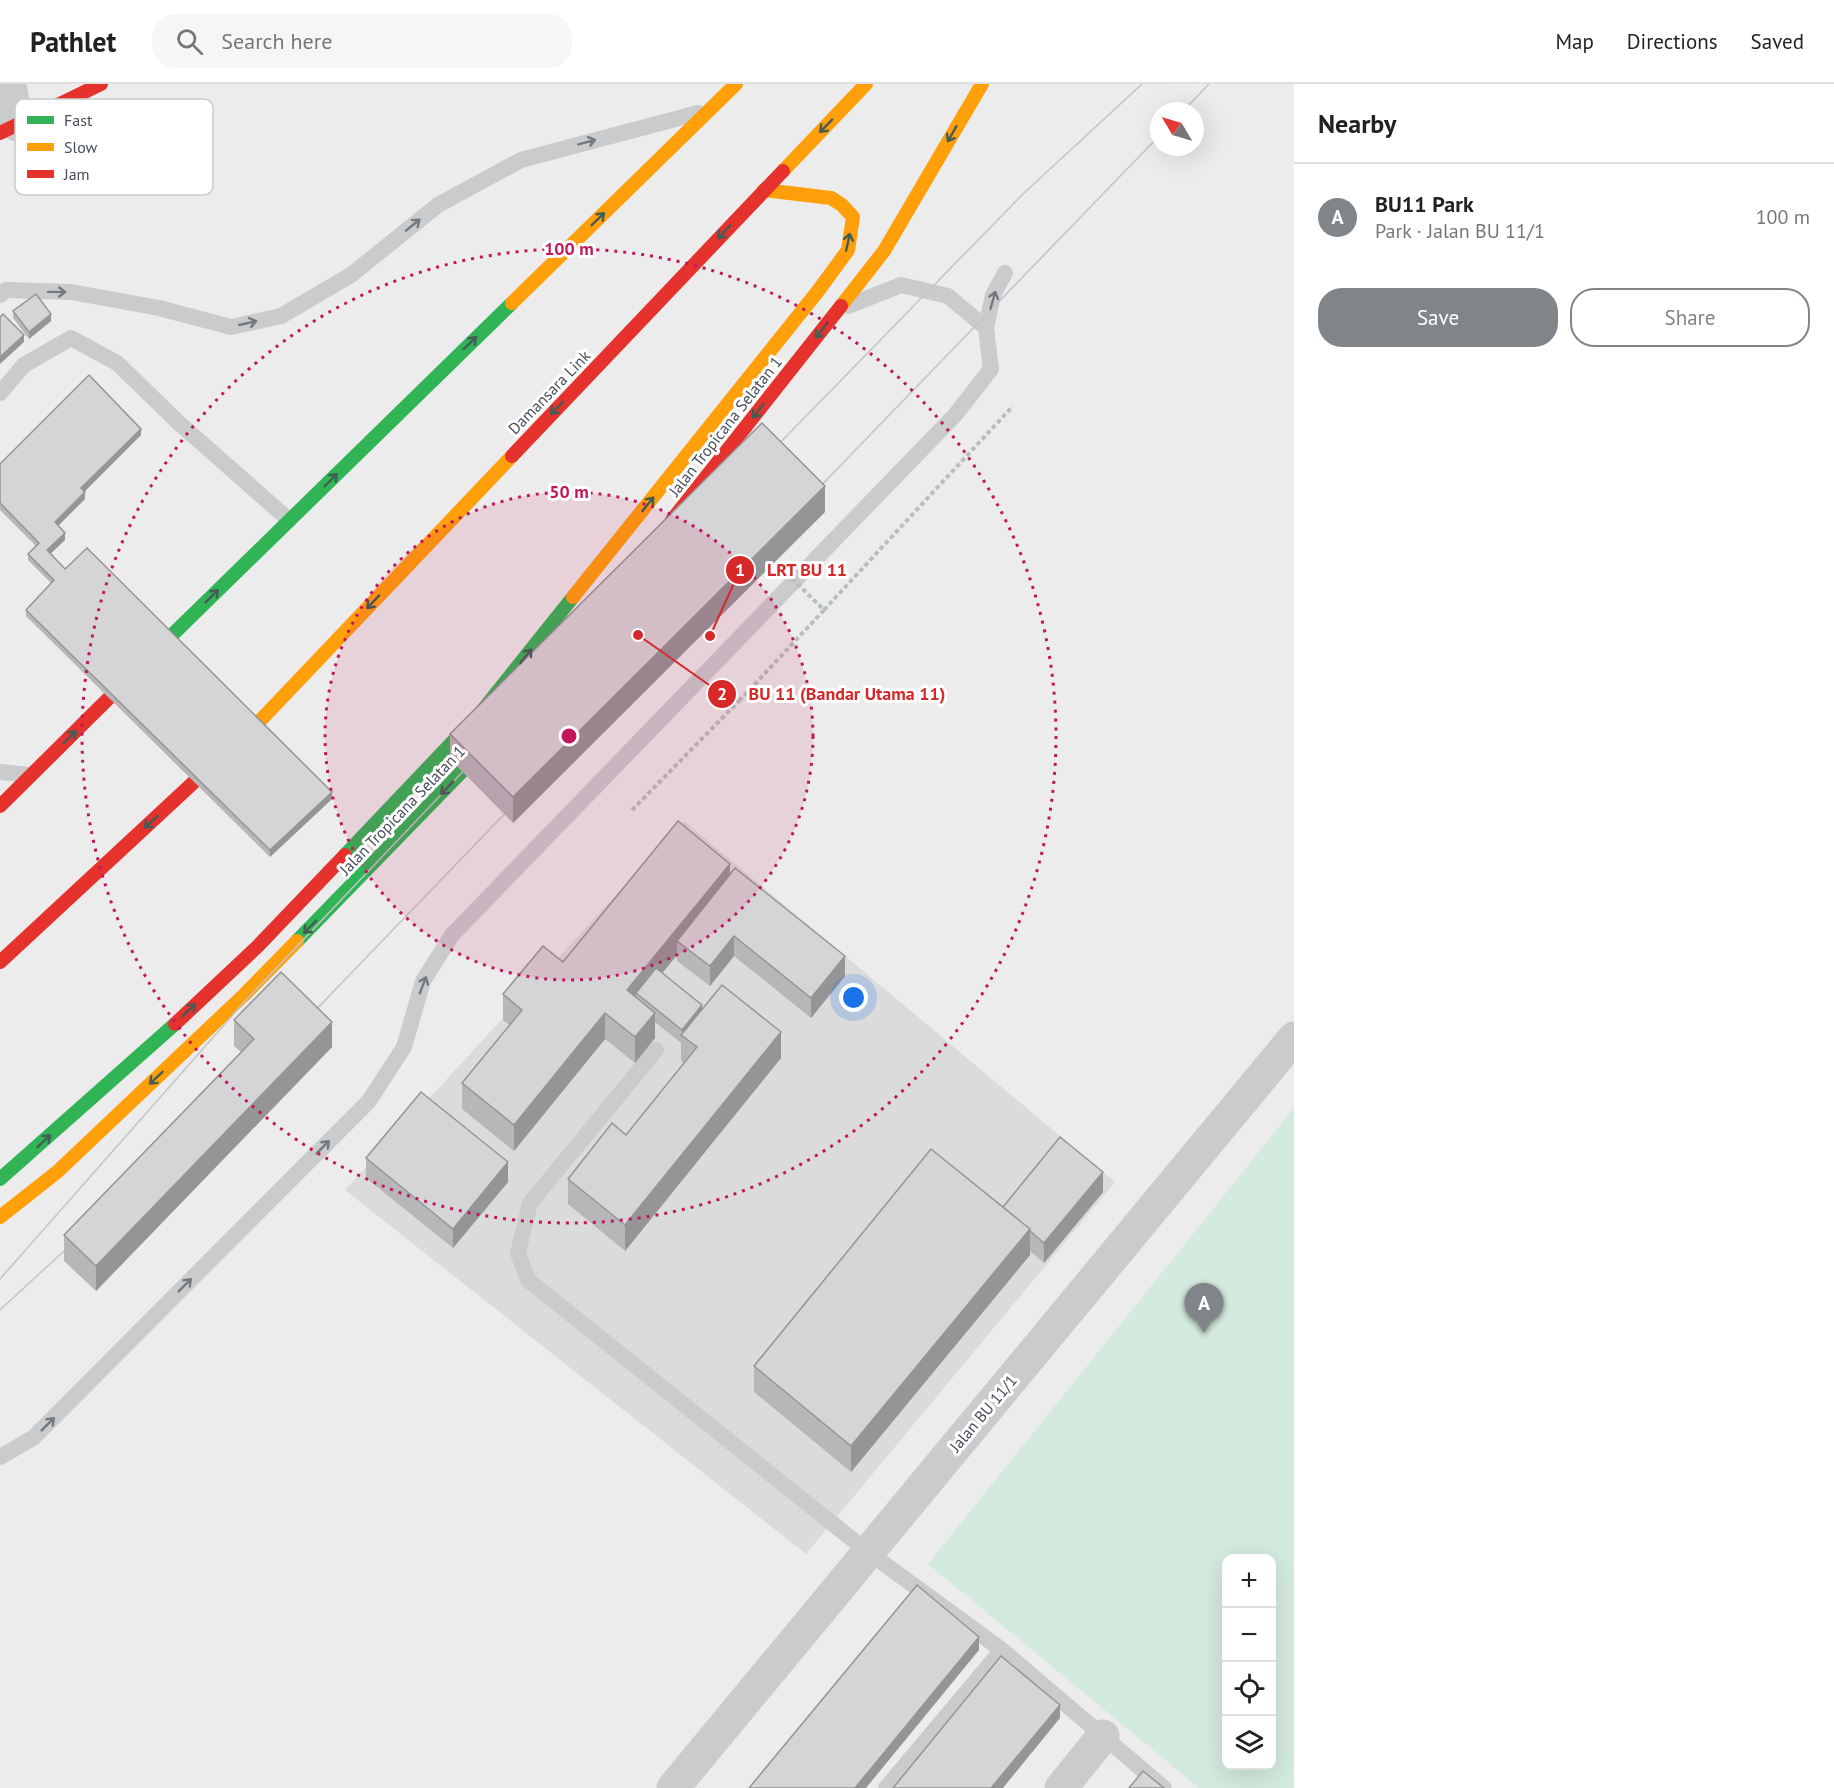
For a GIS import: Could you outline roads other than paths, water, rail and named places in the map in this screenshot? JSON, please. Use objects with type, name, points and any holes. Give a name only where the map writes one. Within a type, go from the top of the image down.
[{"type":"main road","points":[[70,99],[101,84]]},
{"type":"main road","points":[[170,637],[736,84]]},
{"type":"main road","name":"Damansara Link","points":[[257,724],[866,84]]},
{"type":"main road","name":"Jalan Tropicana Selatan 1","points":[[666,527],[884,251],[982,84]]},
{"type":"main road","name":"Jalan Tropicana Selatan 1","points":[[0,1179],[140,1056],[258,946],[482,711],[818,291],[848,250],[853,217],[842,205],[831,198],[764,190]]},
{"type":"main road","points":[[0,806],[109,698]]},
{"type":"main road","name":"Jalan Tropicana Selatan 1","points":[[0,1217],[57,1172],[245,994],[472,762],[502,725]]},
{"type":"main road","points":[[0,962],[194,782]]},
{"type":"street","points":[[8,129],[10,84]]},
{"type":"street","name":"Jalan BU 11/1","points":[[673,1788],[1294,1038]]},
{"type":"street","points":[[1061,1788],[1103,1736]]},
{"type":"lane","points":[[0,295],[6,290],[71,292],[159,308],[231,327],[281,316],[351,275],[438,205],[521,160],[709,110]]},
{"type":"lane","points":[[0,1457],[33,1438],[369,1101],[404,1047],[423,981],[452,935],[955,415],[991,369],[986,328],[993,295],[1005,273]]},
{"type":"lane","points":[[837,311],[901,285],[948,297],[986,328]]},
{"type":"lane","points":[[0,393],[24,365],[71,338],[117,363],[180,424],[289,520]]},
{"type":"lane","points":[[0,772],[30,775]]},
{"type":"lane","points":[[657,1050],[530,1203],[518,1253],[528,1280],[868,1552],[1002,1650],[1164,1788]]},
{"type":"lane","points":[[886,1788],[1002,1650]]},
{"type":"tram line","points":[[769,454],[1023,194],[1142,84]]},
{"type":"tram line","points":[[1192,102],[1209,84]]},
{"type":"tram line","points":[[811,496],[1150,145]]},
{"type":"tram line","points":[[0,1279],[246,1000],[473,761]]},
{"type":"tram line","points":[[307,1019],[517,801]]},
{"type":"tram line","points":[[0,1310],[77,1239]]},
{"type":"place","name":"BU 11 (Bandar Utama 11)","points":[[638,635]]},
{"type":"place","name":"LRT BU 11","points":[[710,636]]},
{"type":"place","name":"BU11 Park","points":[[1204,1333]]}]
